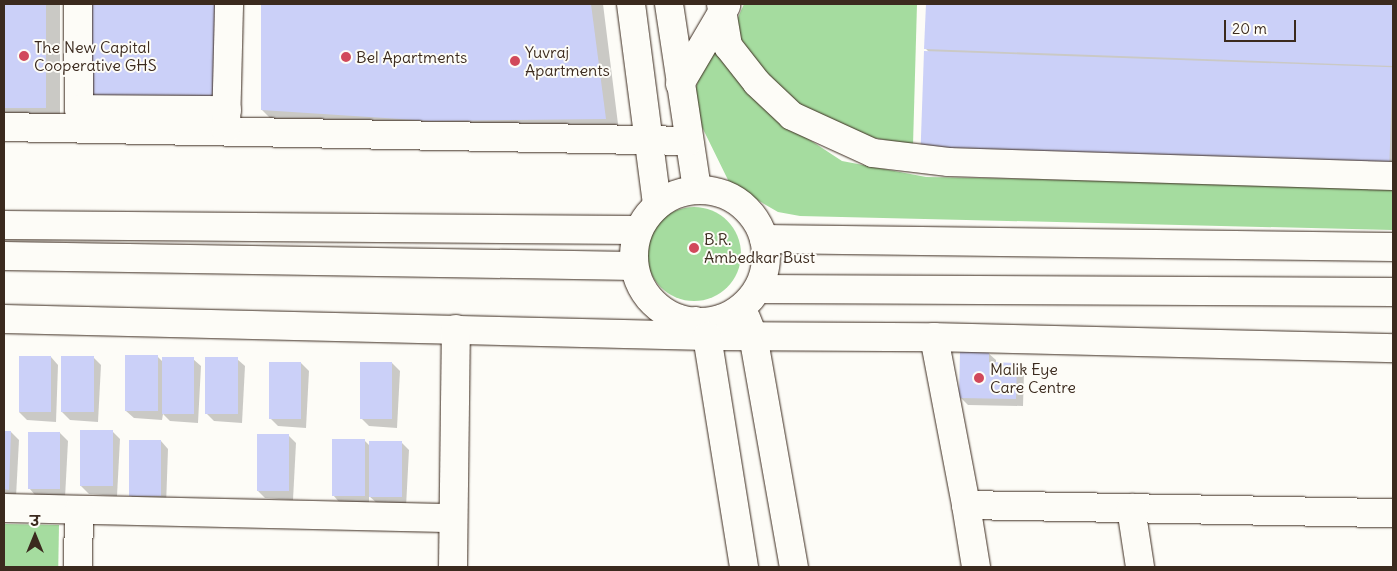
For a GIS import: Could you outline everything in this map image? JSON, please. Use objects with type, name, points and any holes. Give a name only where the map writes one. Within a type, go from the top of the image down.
[{"type":"street","points":[[78,4],[79,110],[226,121],[650,140],[689,140]]},
{"type":"street","points":[[226,121],[229,4]]},
{"type":"street","points":[[631,4],[657,205]]},
{"type":"street","points":[[669,4],[697,189]]},
{"type":"street","points":[[680,84],[723,7]]},
{"type":"street","points":[[723,7],[728,46],[757,83],[792,116],[873,153],[948,162],[1393,176]]},
{"type":"street","points":[[4,127],[226,121]]},
{"type":"street","points":[[697,189],[719,192],[740,202],[755,218],[764,239],[766,256],[764,273],[749,298],[701,329],[673,316],[654,304],[641,287],[634,266],[634,248],[638,230],[646,216],[657,205],[676,194],[697,189]]},
{"type":"street","points":[[4,225],[638,230]]},
{"type":"street","points":[[764,239],[1393,247]]},
{"type":"street","points":[[4,256],[634,266]]},
{"type":"street","points":[[749,298],[1393,292]]},
{"type":"street","points":[[749,298],[753,335],[794,567]]},
{"type":"street","points":[[4,319],[456,329],[701,329],[753,335],[934,337],[1393,348]]},
{"type":"street","points":[[452,567],[456,329]]},
{"type":"street","points":[[701,329],[744,567]]},
{"type":"street","points":[[934,337],[976,567]]},
{"type":"street","points":[[966,505],[1393,513]]},
{"type":"street","points":[[4,508],[453,518]]},
{"type":"street","points":[[1131,508],[1140,567]]},
{"type":"street","points":[[78,567],[79,510]]},
{"type":"green space","points":[[744,4],[917,4],[913,145],[858,135],[805,112],[758,67],[741,39],[736,22]]},
{"type":"green space","points":[[717,47],[787,125],[842,161],[926,177],[1393,186],[1393,230],[800,216],[778,212],[730,184],[702,127],[695,90],[704,64]]},
{"type":"green space","points":[[685,207],[703,207],[728,220],[738,236],[741,254],[738,272],[728,288],[703,301],[685,301],[660,288],[647,263],[647,245],[660,220]]},
{"type":"green space","points":[[4,524],[59,525],[58,567],[4,567]]},
{"type":"building","name":"The New Capital Cooperative GHS","points":[[4,4],[46,4],[46,108],[4,108]]},
{"type":"building","points":[[88,4],[219,4],[219,103],[88,103]]},
{"type":"building","points":[[261,4],[591,4],[606,119],[431,121],[261,110]]},
{"type":"building","points":[[926,4],[1393,4],[1393,66],[924,49]]},
{"type":"building","points":[[924,51],[1393,67],[1389,163],[921,147]]},
{"type":"building","points":[[960,351],[989,351],[989,362],[1017,363],[1016,399],[959,398]]},
{"type":"building","points":[[125,355],[158,355],[158,411],[125,411]]},
{"type":"building","points":[[19,356],[51,356],[51,412],[19,412]]},
{"type":"building","points":[[61,356],[94,356],[94,412],[61,412]]},
{"type":"building","points":[[162,357],[194,357],[194,414],[162,414]]},
{"type":"building","points":[[205,357],[238,357],[238,414],[205,414]]},
{"type":"building","points":[[269,362],[301,362],[301,419],[269,419]]},
{"type":"building","points":[[360,362],[392,362],[392,419],[360,419]]},
{"type":"building","points":[[80,430],[113,430],[113,486],[80,486]]},
{"type":"building","points":[[4,431],[11,431],[9,490],[4,489]]},
{"type":"building","points":[[28,432],[60,432],[60,489],[28,489]]},
{"type":"building","points":[[257,434],[289,434],[289,491],[257,491]]},
{"type":"building","points":[[332,439],[365,439],[365,496],[332,496]]},
{"type":"building","points":[[129,440],[161,440],[161,496],[129,496]]},
{"type":"building","points":[[369,441],[402,441],[402,497],[369,497]]},
{"type":"place","name":"The New Capital Cooperative GHS","points":[[24,56]]},
{"type":"place","name":"Bel Apartments","points":[[346,57]]},
{"type":"place","name":"Yuvraj Apartments","points":[[515,61]]},
{"type":"place","name":"B.R. Ambedkar Bust","points":[[694,248]]},
{"type":"place","name":"Malik Eye Care Centre","points":[[979,378]]}]
